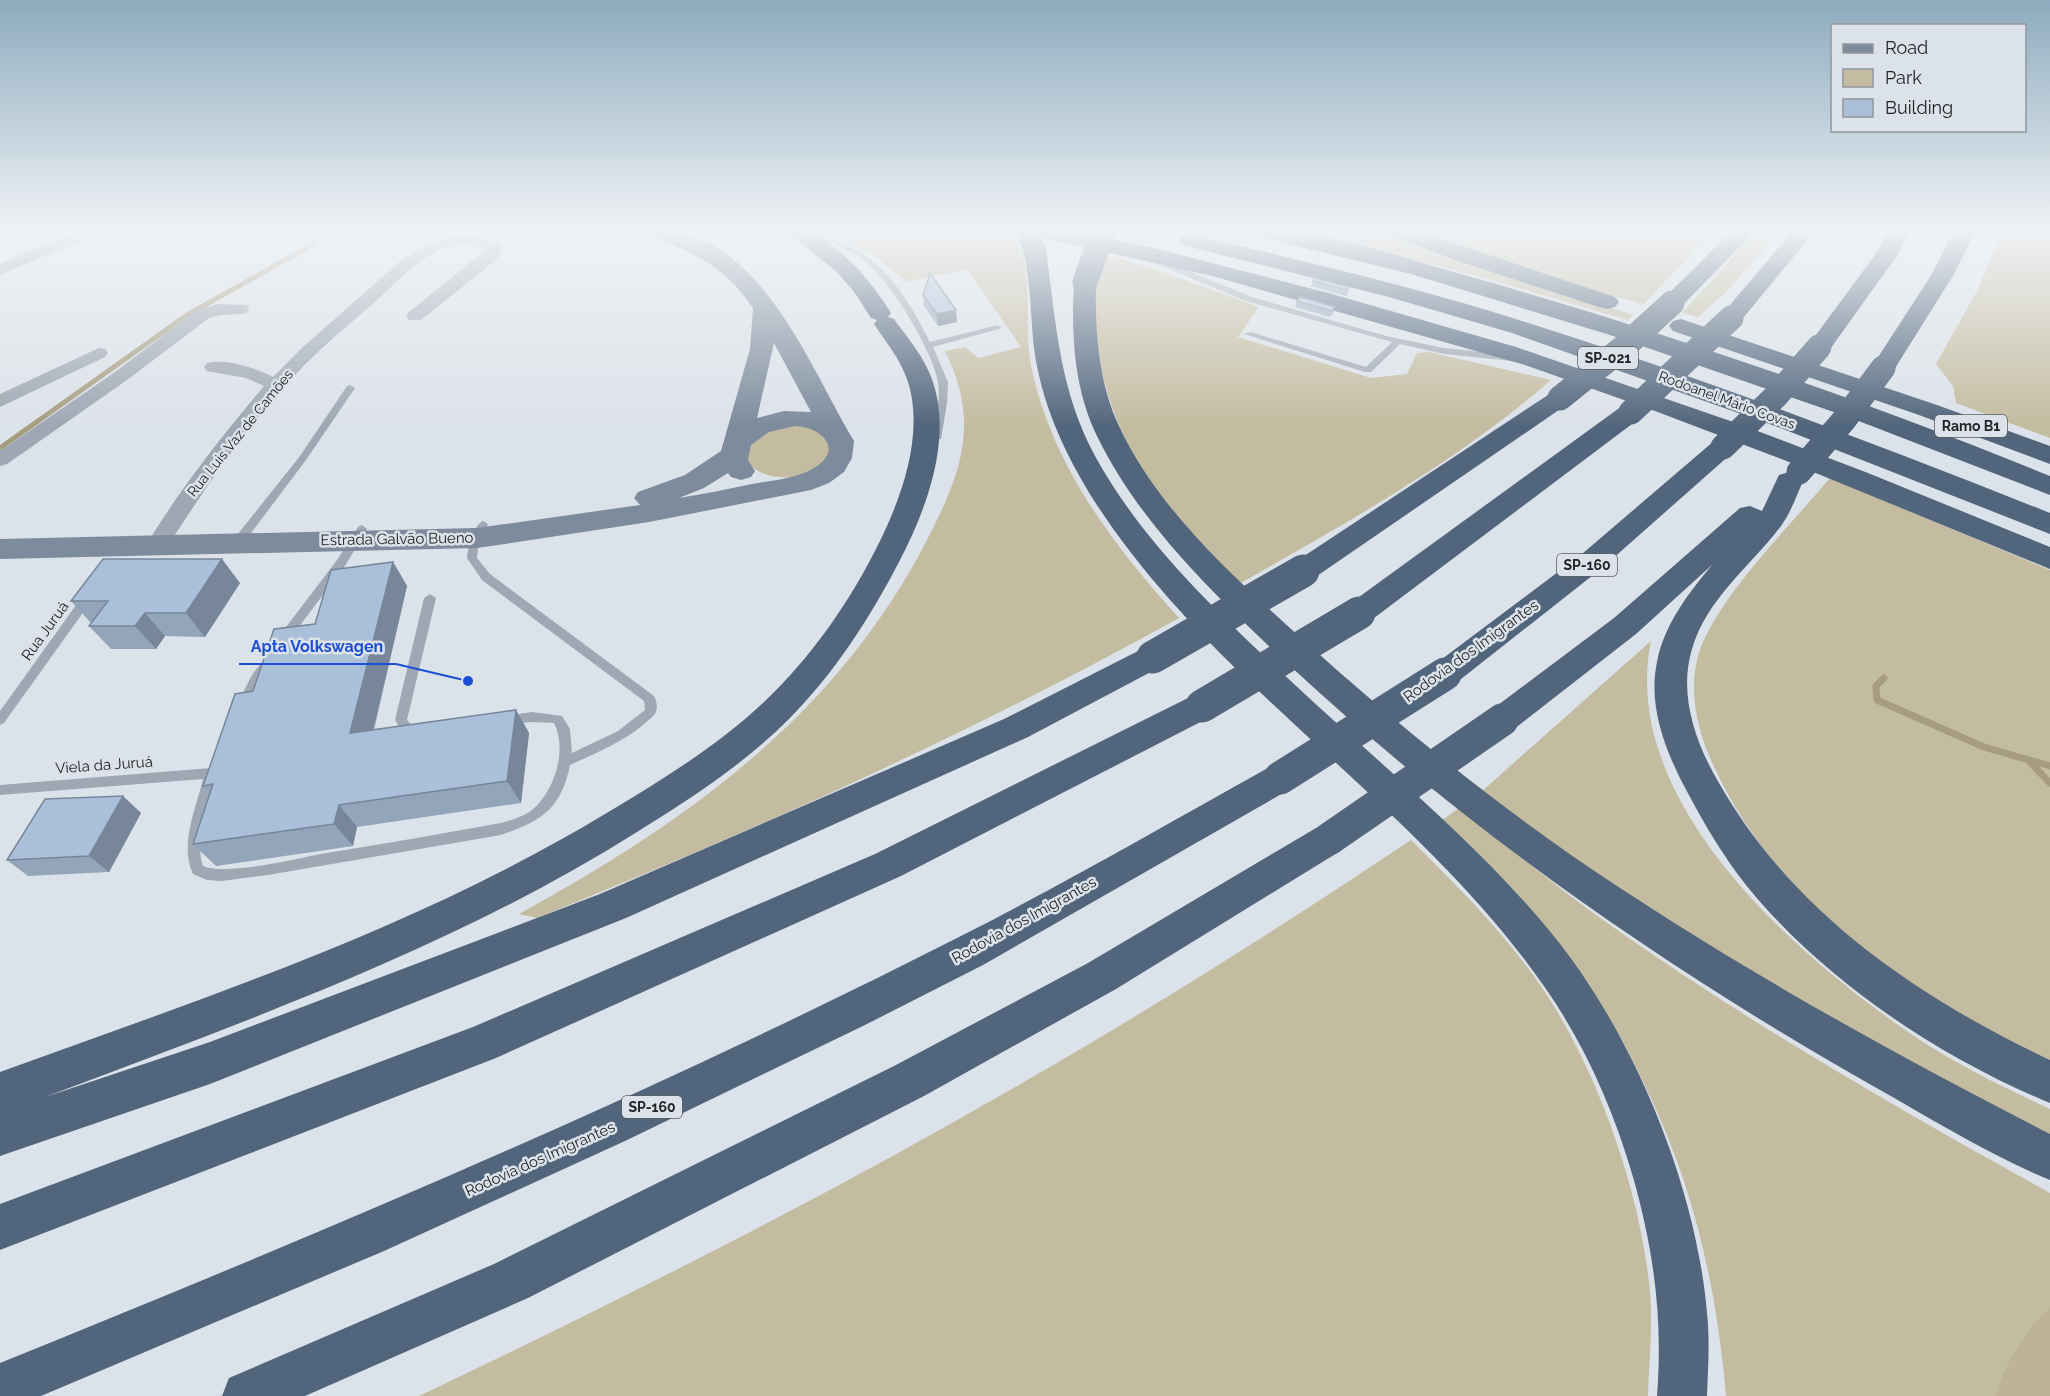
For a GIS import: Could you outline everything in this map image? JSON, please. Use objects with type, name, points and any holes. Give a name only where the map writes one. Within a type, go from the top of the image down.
[{"type":"highway","points":[[0,1093],[257,997],[433,924],[518,885],[605,836],[699,774],[776,711],[830,648],[867,597],[899,533],[916,484],[926,428],[926,405],[921,382],[911,361],[869,297]]},
{"type":"highway","points":[[1042,297],[1052,386],[1082,458],[1127,528],[1196,608],[1428,829],[1496,899],[1536,943],[1585,1015],[1628,1102],[1652,1164],[1673,1235],[1683,1301],[1685,1353],[1683,1396]]},
{"type":"highway","points":[[1084,297],[1083,320],[1089,370],[1112,439],[1153,505],[1205,566],[1329,684],[1471,800],[1588,887],[1730,980],[2050,1158]]},
{"type":"highway","points":[[1317,297],[1535,361],[1680,411],[1813,462],[2050,559]]},
{"type":"highway","name":"Rodoanel Mário Covas","points":[[1416,297],[1519,327],[1727,399],[2050,524]]},
{"type":"highway","name":"Rodoanel Mário Covas","points":[[1515,297],[1567,312],[1875,418],[2050,486]]},
{"type":"highway","name":"Ramo B1","points":[[1593,297],[1929,410],[2050,456]]},
{"type":"highway","points":[[0,1134],[210,1063],[613,906],[1016,728],[1153,657],[1303,571],[1560,398],[1625,346],[1677,297]]},
{"type":"highway","points":[[0,1227],[492,1039],[888,865],[1202,706],[1359,613],[1631,412],[1731,318],[1748,297]]},
{"type":"highway","name":"Rodovia dos Imigrantes","points":[[0,1388],[384,1228],[610,1128],[971,951],[1280,778],[1445,674],[1592,561],[1723,447],[1776,396],[1820,347],[1856,297]]},
{"type":"highway","points":[[247,1396],[511,1281],[909,1081],[1102,976],[1329,839],[1502,720],[1625,626],[1794,476],[1844,420],[1883,368],[1928,297]]},
{"type":"highway","points":[[1794,476],[1776,512],[1705,594],[1676,650],[1671,673],[1672,700],[1687,758],[1727,833],[1754,869],[1800,919],[1867,974],[1926,1016],[1993,1056],[2050,1082]]},
{"type":"main road","name":"Estrada Galvão Bueno","points":[[0,549],[161,539],[480,531],[649,513],[811,480],[826,472],[837,462],[842,452],[841,441],[756,297]]},
{"type":"main road","points":[[735,450],[762,349],[764,309]]},
{"type":"main road","name":"Estrada Galvão Bueno","points":[[480,531],[652,496],[702,477],[720,467],[749,432],[778,420],[811,419],[835,431]]},
{"type":"main road","name":"Estrada Galvão Bueno","points":[[735,450],[739,470],[748,477],[760,483],[790,485]]},
{"type":"main road","name":"Estrada Galvão Bueno","points":[[0,534],[161,539]]},
{"type":"street","name":"Rua Luis Vaz de Camões","points":[[161,539],[196,485],[276,385],[310,350],[370,297]]},
{"type":"street","name":"Rua Luis Vaz de Camões","points":[[415,316],[439,297]]},
{"type":"street","points":[[0,460],[122,376],[203,314],[218,309],[241,309]]},
{"type":"street","points":[[0,401],[99,353]]},
{"type":"street","points":[[213,367],[251,373],[276,385]]},
{"type":"lane","points":[[898,297],[938,362],[944,396],[937,440],[916,484]]},
{"type":"lane","points":[[1245,297],[1398,341],[1444,351],[1535,361]]},
{"type":"lane","points":[[928,345],[998,328]]},
{"type":"lane","points":[[1248,334],[1368,370],[1398,341]]},
{"type":"lane","points":[[242,537],[303,458],[350,388]]},
{"type":"lane","points":[[480,531],[472,558],[486,577],[625,678],[650,699],[651,711],[645,718],[621,734],[565,762],[565,730],[558,719],[532,717],[489,722]]},
{"type":"lane","points":[[238,719],[252,686],[275,651],[341,563],[359,535]]},
{"type":"lane","name":"Rua Juruá","points":[[0,720],[95,588]]},
{"type":"lane","points":[[430,598],[401,720],[409,729],[435,728]]},
{"type":"lane","name":"Viela da Juruá","points":[[0,790],[214,769],[195,837],[194,860],[198,870],[207,874],[222,874],[268,869],[501,829],[536,814],[550,800],[565,762]]},
{"type":"green space","points":[[986,297],[1028,297],[1028,338],[1031,365],[1040,401],[1053,436],[1069,469],[1108,532],[1179,618],[1022,701],[782,815],[537,918],[519,914],[641,841],[698,801],[752,758],[802,711],[849,660],[890,603],[927,540],[957,470],[964,425],[962,402],[956,377],[945,351],[965,347],[978,358],[1021,347]]},
{"type":"green space","points":[[1095,297],[1232,297],[1259,307],[1238,337],[1371,378],[1407,374],[1417,353],[1429,352],[1551,380],[1440,464],[1362,513],[1241,583],[1185,529],[1139,465],[1121,430],[1108,393],[1099,356]]},
{"type":"green space","points":[[1550,297],[1577,297],[1634,315],[1627,320]]},
{"type":"green space","points":[[1618,297],[1650,297],[1644,304]]},
{"type":"green space","points":[[1696,297],[1720,297],[1698,317],[1682,313]]},
{"type":"green space","points":[[1973,297],[2050,297],[2050,438],[1956,403],[1953,386],[1936,364]]},
{"type":"green space","points":[[786,425],[809,427],[825,436],[830,450],[824,461],[806,474],[783,477],[762,473],[746,459],[749,444],[764,432]]},
{"type":"green space","points":[[1830,478],[2050,570],[2050,1060],[2000,1036],[1903,978],[1858,944],[1816,907],[1778,866],[1745,822],[1717,773],[1705,746],[1697,718],[1694,689],[1697,660],[1705,638],[1718,614],[1754,565]]},
{"type":"green space","points":[[1651,641],[1648,701],[1662,759],[1689,815],[1726,868],[1770,918],[1818,963],[1867,1003],[1947,1057],[2050,1109],[2050,1141],[1851,1033],[1588,871],[1481,792]]},
{"type":"green space","points":[[1459,808],[1585,907],[1711,993],[1879,1096],[2050,1193],[2050,1396],[1726,1396],[1716,1317],[1701,1239],[1664,1127],[1630,1055],[1605,1013],[1437,824]]},
{"type":"green space","points":[[1411,840],[1478,908],[1524,963],[1559,1015],[1597,1090],[1626,1172],[1645,1253],[1651,1318],[1648,1396],[419,1396],[735,1240],[967,1115],[1183,987]]},
{"type":"shaded area","points":[[2050,1308],[2050,1396],[1995,1396],[2016,1349],[2031,1328]]},
{"type":"building","points":[[925,297],[947,297],[956,310],[937,314]]},
{"type":"building","points":[[1301,297],[1335,307],[1332,311],[1297,301]]},
{"type":"building","points":[[103,559],[222,559],[186,613],[145,613],[135,626],[89,626],[108,601],[71,601]]},
{"type":"building","points":[[393,562],[350,733],[516,710],[507,781],[339,805],[334,824],[193,844],[213,784],[203,786],[235,694],[253,691],[274,629],[315,624],[331,570]]},
{"type":"building","points":[[123,796],[89,856],[7,860],[45,799]]},
{"type":"waterway","points":[[0,448],[187,315],[219,297]]},
{"type":"waterway","points":[[1884,678],[1876,686],[1877,700],[1984,747],[2050,766]]},
{"type":"waterway","points":[[2031,763],[2050,783]]},
{"type":"place","name":"Apta Volkswagen","points":[[468,681]]}]
